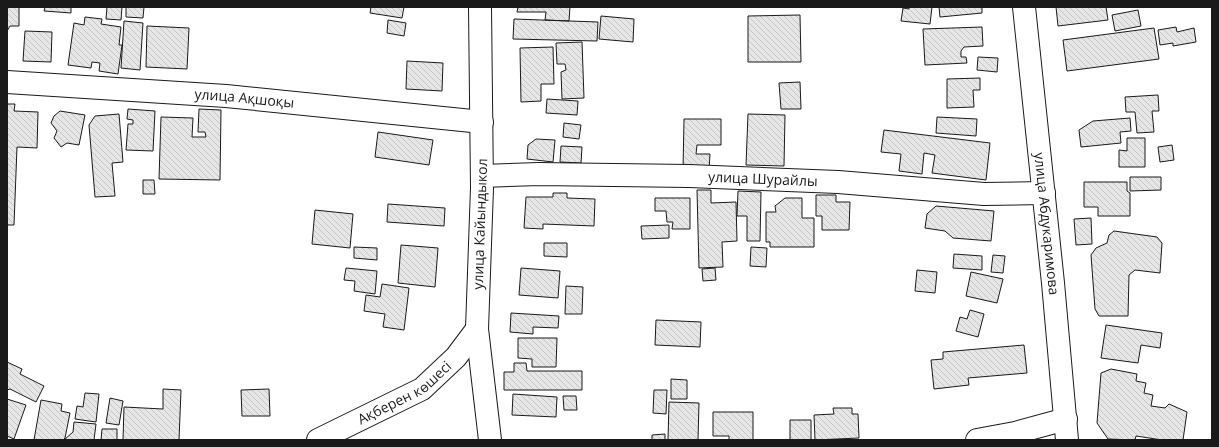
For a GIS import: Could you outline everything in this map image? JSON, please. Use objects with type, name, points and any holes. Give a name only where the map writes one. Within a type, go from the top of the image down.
[{"type":"street","name":"улица Кайындыкол","points":[[480,7],[482,176],[477,329],[490,440]]},
{"type":"street","name":"улица Абдукаримова","points":[[1024,7],[1044,193],[1067,440]]},
{"type":"street","name":"улица Ақшоқы","points":[[7,82],[226,96],[482,122]]},
{"type":"street","name":"улица Шурайлы","points":[[482,176],[539,174],[689,176],[838,182],[984,194],[1044,193]]},
{"type":"street","name":"Ақберен көшесі","points":[[318,440],[422,389],[456,357],[477,329]]},
{"type":"street","points":[[977,440],[1015,433],[1066,419]]},
{"type":"building","points":[[7,7],[19,7],[19,26],[10,26],[7,31]]},
{"type":"building","points":[[45,7],[71,7],[71,13],[44,11]]},
{"type":"building","points":[[107,7],[122,7],[121,20],[106,19]]},
{"type":"building","points":[[126,7],[144,7],[143,18],[126,17]]},
{"type":"building","points":[[371,7],[404,7],[402,18],[370,13]]},
{"type":"building","points":[[518,7],[570,7],[569,21],[545,20],[546,12],[517,12]]},
{"type":"building","points":[[909,7],[932,7],[930,24],[901,21],[903,8],[909,9]]},
{"type":"building","points":[[939,7],[982,7],[982,13],[940,17]]},
{"type":"building","points":[[1056,7],[1106,7],[1108,20],[1058,26]]},
{"type":"building","points":[[1138,10],[1141,26],[1115,31],[1112,15]]},
{"type":"building","points":[[800,15],[801,62],[748,62],[748,16]]},
{"type":"building","points":[[601,16],[634,19],[633,42],[599,39]]},
{"type":"building","points":[[85,17],[102,19],[101,24],[121,27],[119,45],[122,45],[118,74],[99,71],[100,63],[92,62],[91,68],[68,65],[74,23],[84,25]]},
{"type":"building","points":[[514,19],[598,22],[597,41],[513,39]]},
{"type":"building","points":[[388,20],[406,23],[404,36],[387,33]]},
{"type":"building","points":[[124,21],[143,23],[140,70],[121,68]]},
{"type":"building","points":[[147,26],[189,28],[187,69],[146,67]]},
{"type":"building","points":[[982,27],[983,46],[964,47],[961,51],[961,57],[966,57],[967,63],[925,65],[923,29]]},
{"type":"building","points":[[1176,27],[1177,32],[1194,28],[1196,42],[1173,46],[1173,43],[1160,45],[1158,30]]},
{"type":"building","points":[[1154,28],[1159,59],[1067,71],[1063,40]]},
{"type":"building","points":[[25,31],[52,32],[51,62],[23,61]]},
{"type":"building","points":[[582,42],[584,98],[562,99],[561,72],[566,70],[565,64],[557,64],[556,43]]},
{"type":"building","points":[[553,47],[554,84],[541,84],[541,101],[521,102],[520,48]]},
{"type":"building","points":[[978,57],[998,58],[997,72],[977,70]]},
{"type":"building","points":[[407,61],[443,63],[442,91],[406,89]]},
{"type":"building","points":[[980,78],[980,90],[973,90],[974,107],[947,108],[947,79]]},
{"type":"building","points":[[800,82],[801,109],[781,109],[779,83]]},
{"type":"building","points":[[1158,95],[1159,111],[1152,111],[1154,132],[1137,133],[1135,112],[1126,112],[1125,97]]},
{"type":"building","points":[[547,99],[578,101],[577,115],[546,113]]},
{"type":"building","points":[[7,104],[15,104],[14,111],[38,112],[37,148],[17,147],[14,225],[7,225]]},
{"type":"building","points":[[128,109],[155,111],[153,151],[126,150],[128,124],[133,124],[133,120],[127,119]]},
{"type":"building","points":[[199,109],[221,110],[220,180],[159,179],[161,117],[193,118],[192,137],[206,137],[205,132],[198,132]]},
{"type":"building","points":[[60,111],[85,115],[79,145],[67,143],[61,147],[54,138],[57,131],[51,123],[54,116]]},
{"type":"building","points":[[119,114],[123,162],[112,163],[115,196],[95,197],[89,125],[95,116]]},
{"type":"building","points":[[748,114],[785,115],[784,166],[746,165]]},
{"type":"building","points":[[937,117],[977,119],[976,136],[936,133]]},
{"type":"building","points":[[1130,118],[1131,131],[1120,132],[1121,143],[1081,147],[1079,130],[1093,121]]},
{"type":"building","points":[[684,119],[721,119],[721,145],[697,145],[696,154],[710,154],[709,170],[683,170]]},
{"type":"building","points":[[564,123],[581,125],[579,139],[563,137]]},
{"type":"building","points":[[884,130],[990,143],[986,180],[932,173],[935,155],[924,153],[922,174],[899,171],[901,154],[881,152]]},
{"type":"building","points":[[378,132],[433,140],[429,165],[375,157]]},
{"type":"building","points":[[1127,138],[1145,138],[1145,167],[1119,167],[1119,150],[1127,151]]},
{"type":"building","points":[[536,139],[555,140],[553,162],[527,159],[528,145]]},
{"type":"building","points":[[1172,145],[1174,160],[1160,162],[1158,147]]},
{"type":"building","points":[[561,146],[582,147],[581,163],[560,162]]},
{"type":"building","points":[[1130,177],[1161,177],[1161,190],[1130,191]]},
{"type":"building","points":[[143,180],[154,180],[155,194],[143,194]]},
{"type":"building","points":[[1084,182],[1127,182],[1127,191],[1130,193],[1130,216],[1098,216],[1098,207],[1084,207]]},
{"type":"building","points":[[697,190],[711,190],[711,203],[736,202],[737,241],[722,242],[723,267],[699,268]]},
{"type":"building","points":[[738,191],[761,192],[760,241],[747,241],[747,216],[737,216]]},
{"type":"building","points":[[553,193],[567,193],[567,198],[595,199],[594,226],[543,224],[543,229],[524,228],[526,197],[553,197]]},
{"type":"building","points":[[816,195],[836,195],[836,202],[850,202],[849,230],[822,230],[822,216],[816,216]]},
{"type":"building","points":[[655,198],[690,198],[690,229],[672,229],[673,222],[667,222],[666,211],[655,211]]},
{"type":"building","points":[[785,198],[802,198],[802,218],[814,218],[814,247],[770,247],[770,242],[766,242],[766,212],[776,212],[775,206]]},
{"type":"building","points":[[388,204],[445,208],[444,226],[387,222]]},
{"type":"building","points":[[936,206],[994,211],[991,241],[953,238],[945,231],[925,228],[927,214]]},
{"type":"building","points":[[315,210],[353,214],[350,248],[312,244]]},
{"type":"building","points":[[1091,218],[1092,244],[1076,245],[1074,219]]},
{"type":"building","points":[[669,225],[669,238],[642,239],[641,226]]},
{"type":"building","points":[[1114,231],[1157,237],[1162,243],[1160,273],[1135,270],[1129,275],[1128,316],[1099,316],[1095,309],[1091,255],[1096,248],[1107,243],[1109,235]]},
{"type":"building","points":[[544,243],[567,243],[567,257],[544,256]]},
{"type":"building","points":[[401,245],[438,248],[435,287],[398,283]]},
{"type":"building","points":[[354,247],[377,248],[377,260],[354,258]]},
{"type":"building","points":[[751,247],[767,248],[766,267],[750,266]]},
{"type":"building","points":[[954,254],[982,256],[982,270],[953,268]]},
{"type":"building","points":[[993,255],[1005,256],[1003,273],[991,272]]},
{"type":"building","points":[[346,268],[377,271],[375,294],[354,291],[355,281],[344,280]]},
{"type":"building","points":[[521,268],[560,271],[558,298],[519,295]]},
{"type":"building","points":[[715,268],[716,280],[703,281],[702,269]]},
{"type":"building","points":[[917,270],[937,272],[935,293],[915,291]]},
{"type":"building","points":[[971,272],[1003,279],[997,303],[966,296]]},
{"type":"building","points":[[382,284],[409,288],[404,330],[383,327],[385,314],[364,311],[366,295],[380,297]]},
{"type":"building","points":[[566,286],[583,287],[582,314],[565,314]]},
{"type":"building","points":[[970,310],[984,314],[978,337],[956,331],[960,317],[967,319]]},
{"type":"building","points":[[511,313],[559,316],[558,328],[533,327],[533,334],[510,332]]},
{"type":"building","points":[[656,320],[701,322],[700,347],[655,345]]},
{"type":"building","points":[[1106,325],[1162,333],[1160,348],[1141,345],[1138,363],[1101,358]]},
{"type":"building","points":[[518,338],[557,338],[556,367],[532,367],[532,359],[518,358]]},
{"type":"building","points":[[1024,345],[1027,373],[968,378],[969,385],[934,389],[931,360],[943,359],[943,352]]},
{"type":"building","points":[[7,362],[22,369],[20,374],[44,386],[36,402],[10,389],[7,390]]},
{"type":"building","points":[[514,363],[526,363],[527,371],[582,371],[582,390],[504,390],[504,372],[514,372]]},
{"type":"building","points":[[1111,369],[1137,374],[1136,381],[1146,383],[1144,393],[1153,395],[1151,406],[1165,408],[1169,404],[1187,412],[1183,440],[1162,440],[1136,436],[1135,440],[1108,439],[1097,423],[1101,373]]},
{"type":"building","points":[[671,379],[687,380],[687,399],[671,399]]},
{"type":"building","points":[[163,389],[181,390],[179,440],[123,440],[124,407],[163,409]]},
{"type":"building","points":[[269,389],[270,416],[242,416],[241,390]]},
{"type":"building","points":[[654,390],[667,390],[666,414],[653,413]]},
{"type":"building","points":[[85,393],[99,394],[96,422],[75,419],[77,406],[83,407]]},
{"type":"building","points":[[513,394],[557,397],[556,417],[512,415]]},
{"type":"building","points":[[563,396],[576,396],[577,410],[564,410]]},
{"type":"building","points":[[110,398],[123,401],[119,425],[106,423]]},
{"type":"building","points":[[7,399],[26,405],[14,439],[7,436]]},
{"type":"building","points":[[41,400],[62,404],[61,411],[70,413],[65,438],[63,440],[34,440]]},
{"type":"building","points":[[669,402],[699,403],[698,440],[668,440]]},
{"type":"building","points":[[833,408],[852,408],[852,414],[858,414],[859,438],[815,440],[814,415],[834,414]]},
{"type":"building","points":[[713,412],[753,412],[753,440],[729,440],[729,436],[713,436]]},
{"type":"building","points":[[790,420],[811,420],[811,440],[790,440]]},
{"type":"building","points":[[74,422],[96,424],[94,440],[64,440],[73,432]]},
{"type":"building","points":[[102,429],[117,429],[117,440],[101,440]]},
{"type":"building","points":[[665,434],[665,440],[652,440],[652,435]]}]
